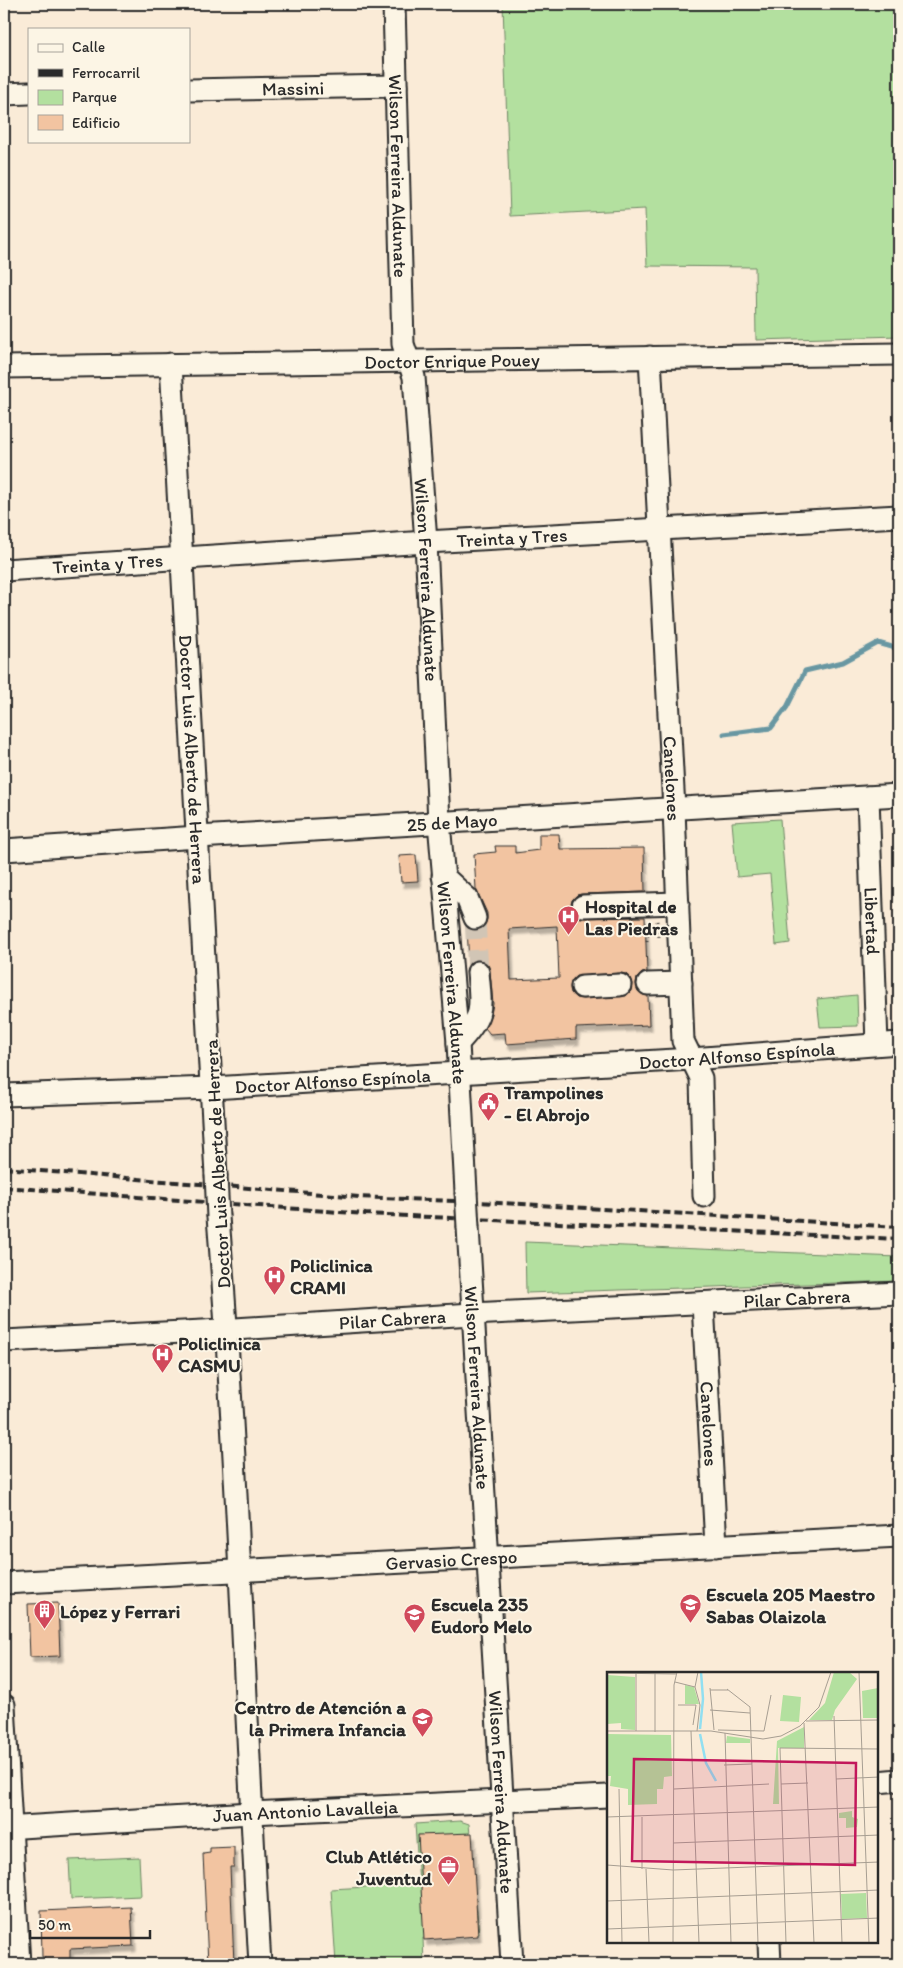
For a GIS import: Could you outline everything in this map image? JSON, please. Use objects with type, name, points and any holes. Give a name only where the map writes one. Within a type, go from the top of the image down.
[{"type":"street","name":"Wilson Ferreira Aldunate","points":[[394,4],[403,344],[414,378],[426,542],[439,822],[458,1043],[472,1314],[512,1964]]},
{"type":"street","name":"Massini","points":[[190,90],[396,86]]},
{"type":"street","points":[[4,94],[28,93]]},
{"type":"street","name":"Doctor Enrique Pouey","points":[[4,367],[899,354]]},
{"type":"street","name":"Canelones","points":[[650,357],[674,809],[684,1042],[701,1078],[704,1196]]},
{"type":"street","name":"Doctor Luis Alberto de Herrera","points":[[170,364],[218,1216],[227,1330],[260,1964]]},
{"type":"street","name":"Treinta y Tres","points":[[4,570],[426,542],[899,516]]},
{"type":"street","name":"25 de Mayo","points":[[4,850],[198,836],[899,795]]},
{"type":"street","name":"Libertad","points":[[868,797],[877,1044]]},
{"type":"street","points":[[443,876],[467,898],[475,918]]},
{"type":"street","points":[[583,906],[678,903]]},
{"type":"street","points":[[458,1043],[474,1026],[479,1013],[478,972]]},
{"type":"street","points":[[648,984],[681,983]]},
{"type":"street","points":[[582,987],[620,985]]},
{"type":"street","name":"Doctor Alfonso Espínola","points":[[4,1095],[212,1088],[692,1059],[899,1043]]},
{"type":"street","name":"Pilar Cabrera","points":[[4,1342],[472,1314],[899,1293]]},
{"type":"street","name":"Canelones","points":[[704,1303],[716,1546]]},
{"type":"street","name":"Gervasio Crespo","points":[[4,1583],[899,1536]]},
{"type":"street","points":[[4,1706],[8,1828],[20,1964]]},
{"type":"street","points":[[878,1782],[899,1780]]},
{"type":"street","name":"Juan Antonio Lavalleja","points":[[8,1828],[251,1813],[607,1796]]},
{"type":"street","points":[[769,1943],[770,1964]]},
{"type":"path","points":[[656,914],[660,945]]},
{"type":"path","points":[[647,941],[651,915]]},
{"type":"green space","points":[[503,4],[899,4],[899,336],[756,340],[755,267],[647,266],[645,209],[510,216]]},
{"type":"green space","points":[[780,819],[790,943],[776,945],[770,874],[737,877],[732,822]]},
{"type":"green space","points":[[857,995],[858,1026],[820,1027],[817,999]]},
{"type":"green space","points":[[525,1242],[899,1257],[899,1281],[526,1293]]},
{"type":"green space","points":[[460,1821],[469,1824],[479,1934],[423,1938],[424,1964],[336,1964],[331,1889],[419,1884],[415,1824]]},
{"type":"green space","points":[[139,1857],[141,1896],[71,1899],[69,1860]]},
{"type":"building","name":"Hospital de Las Piedras","points":[[539,834],[559,834],[560,849],[644,848],[645,892],[582,894],[577,895],[572,900],[571,906],[573,913],[577,917],[583,918],[645,917],[647,972],[642,973],[637,978],[636,984],[638,991],[648,996],[649,1025],[576,1028],[576,1039],[506,1044],[505,1033],[490,1034],[485,1028],[493,1004],[490,971],[488,964],[483,961],[476,960],[469,963],[467,928],[480,929],[485,925],[487,919],[487,913],[476,889],[474,854],[496,852],[495,846],[515,846],[515,853],[539,850]],"holes":[[[557,926],[559,978],[511,980],[509,929]],[[626,974],[632,984],[631,991],[626,996],[583,999],[576,998],[571,993],[571,982],[576,976]]]},
{"type":"building","points":[[416,855],[418,881],[401,882],[399,856]]},
{"type":"building","name":"López y Ferrari","points":[[58,1603],[60,1656],[30,1657],[28,1604]]},
{"type":"building","name":"Club Atlético Juventud","points":[[472,1833],[478,1936],[424,1940],[418,1835]]},
{"type":"building","points":[[234,1847],[234,1867],[230,1867],[234,1964],[208,1964],[203,1854],[210,1853],[210,1848]]},
{"type":"building","points":[[131,1907],[133,1946],[70,1949],[70,1964],[45,1964],[44,1957],[42,1957],[41,1911]]},
{"type":"waterway","points":[[724,734],[771,728],[787,707],[805,671],[843,662],[878,643],[899,649]]},
{"type":"tunnel","points":[[475,918],[478,972]]},
{"type":"railway","points":[[4,1168],[359,1197],[522,1204],[899,1227]]},
{"type":"railway","points":[[4,1187],[366,1214],[899,1239]]},
{"type":"place","name":"Hospital de Las Piedras","points":[[569,936]]},
{"type":"place","name":"Trampolines - El Abrojo","points":[[488,1122]]},
{"type":"place","name":"Policlinica CRAMI","points":[[274,1295]]},
{"type":"place","name":"Policlinica CASMU","points":[[162,1373]]},
{"type":"place","name":"Escuela 205 Maestro Sabas Olaizola","points":[[690,1624]]},
{"type":"place","name":"López y Ferrari","points":[[44,1630]]},
{"type":"place","name":"Escuela 235 Eudoro Melo","points":[[415,1634]]},
{"type":"place","name":"Centro de Atención a la Primera Infancia","points":[[422,1737]]},
{"type":"place","name":"Club Atlético Juventud","points":[[448,1886]]}]
